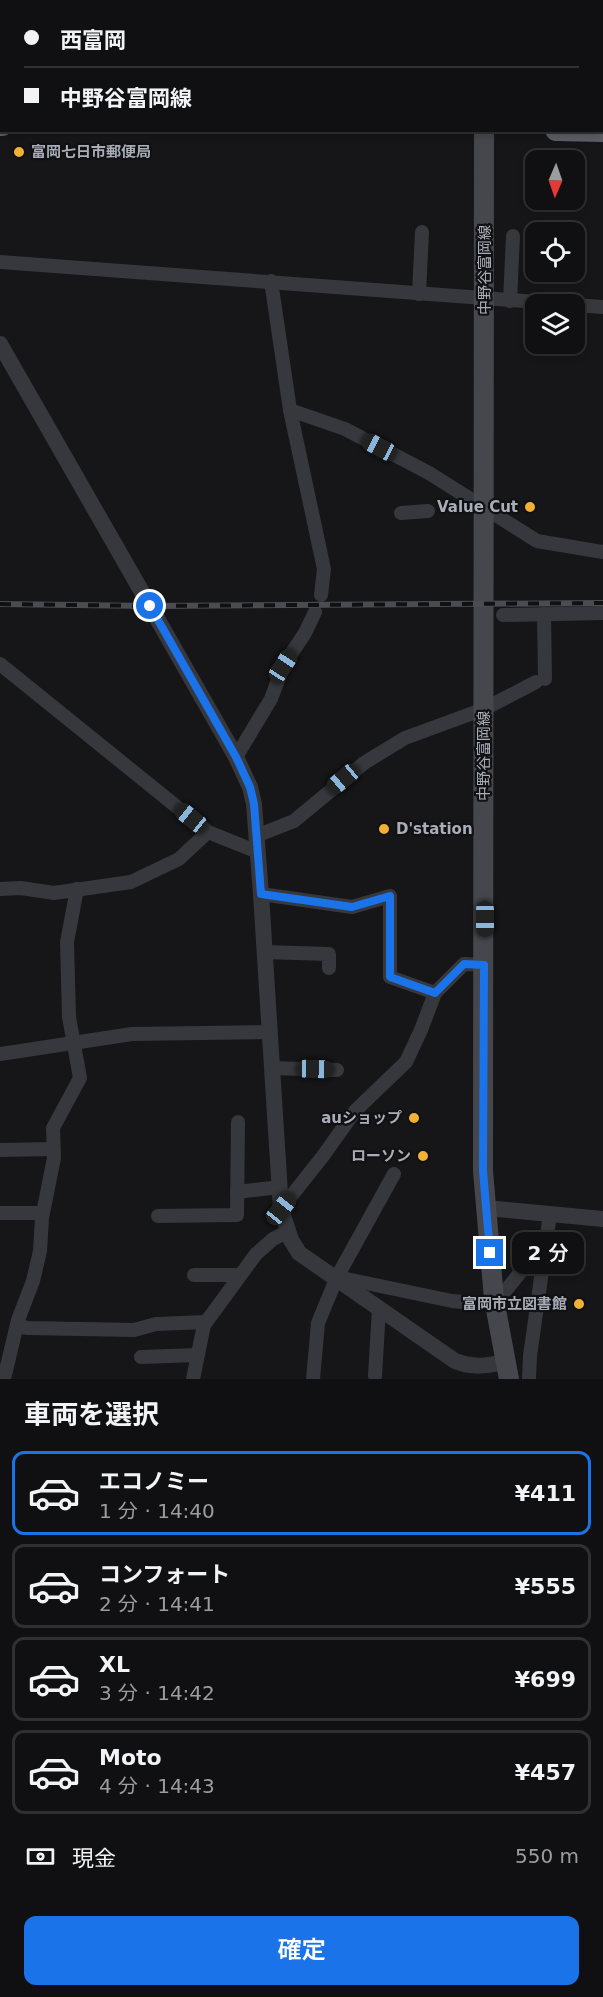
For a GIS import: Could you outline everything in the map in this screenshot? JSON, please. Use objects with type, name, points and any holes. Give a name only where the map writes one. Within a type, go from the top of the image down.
[{"type":"main road","name":"中野谷富岡線","points":[[484,132],[483,1171],[494,1299],[507,1370]]},
{"type":"street","points":[[419,294],[422,232]]},
{"type":"street","points":[[510,301],[513,236]]},
{"type":"street","points":[[0,262],[525,302]]},
{"type":"street","points":[[271,281],[290,410],[324,569],[321,595]]},
{"type":"street","points":[[585,306],[603,307]]},
{"type":"street","points":[[0,344],[236,757],[250,787],[254,804],[261,894],[281,1209],[287,1232],[300,1252],[311,1262],[337,1277],[455,1360],[464,1364],[507,1370]]},
{"type":"street","points":[[290,410],[345,429],[429,473],[537,541],[603,552]]},
{"type":"street","points":[[401,513],[428,511]]},
{"type":"street","points":[[236,757],[271,699],[283,666],[315,612]]},
{"type":"street","points":[[503,615],[603,613]]},
{"type":"street","points":[[0,664],[208,832],[257,844],[294,821],[364,763],[405,738],[484,709],[541,680],[544,614]]},
{"type":"street","points":[[0,889],[21,888],[54,893],[131,882],[179,859],[208,832]]},
{"type":"street","points":[[4,1379],[16,1326],[36,1271],[40,1251],[42,1214],[54,1158],[53,1128],[80,1078],[69,1017],[67,942],[76,889]]},
{"type":"street","points":[[261,894],[352,907],[390,896],[390,977],[435,993]]},
{"type":"street","points":[[264,952],[329,954],[329,968]]},
{"type":"street","points":[[281,1209],[355,1111],[406,1062],[435,993],[464,964],[484,965]]},
{"type":"street","points":[[0,1053],[132,1034],[269,1032]]},
{"type":"street","points":[[272,1068],[337,1070]]},
{"type":"street","points":[[158,1216],[237,1215],[238,1122]]},
{"type":"street","points":[[0,1150],[53,1149]]},
{"type":"street","points":[[313,1379],[318,1323],[337,1277],[394,1174]]},
{"type":"street","points":[[237,1192],[280,1187]]},
{"type":"street","points":[[486,1208],[603,1219]]},
{"type":"street","points":[[0,1213],[42,1214]]},
{"type":"street","points":[[529,1379],[530,1356],[550,1214]]},
{"type":"street","points":[[195,1379],[197,1355],[204,1325],[256,1254],[273,1239],[287,1232]]},
{"type":"street","points":[[337,1277],[464,1303],[474,1303],[494,1299],[507,1290],[547,1239]]},
{"type":"street","points":[[195,1275],[240,1275]]},
{"type":"street","points":[[375,1376],[379,1308]]},
{"type":"street","points":[[16,1326],[134,1330],[156,1324],[206,1322]]},
{"type":"street","points":[[141,1357],[197,1355]]},
{"type":"railway","points":[[0,604],[150,606],[603,603]]},
{"type":"place","name":"富岡七日市郵便局","points":[[19,152]]},
{"type":"place","name":"Value Cut","points":[[530,507]]},
{"type":"place","name":"D'station","points":[[384,829]]},
{"type":"place","name":"auショップ","points":[[414,1118]]},
{"type":"place","name":"ローソン","points":[[423,1156]]},
{"type":"place","name":"富岡市立図書館","points":[[579,1304]]},
{"type":"route","points":[[150,606],[236,757],[250,787],[254,804],[261,894],[352,907],[390,896],[390,977],[435,993],[464,964],[484,965],[483,1171],[490,1253]]}]
